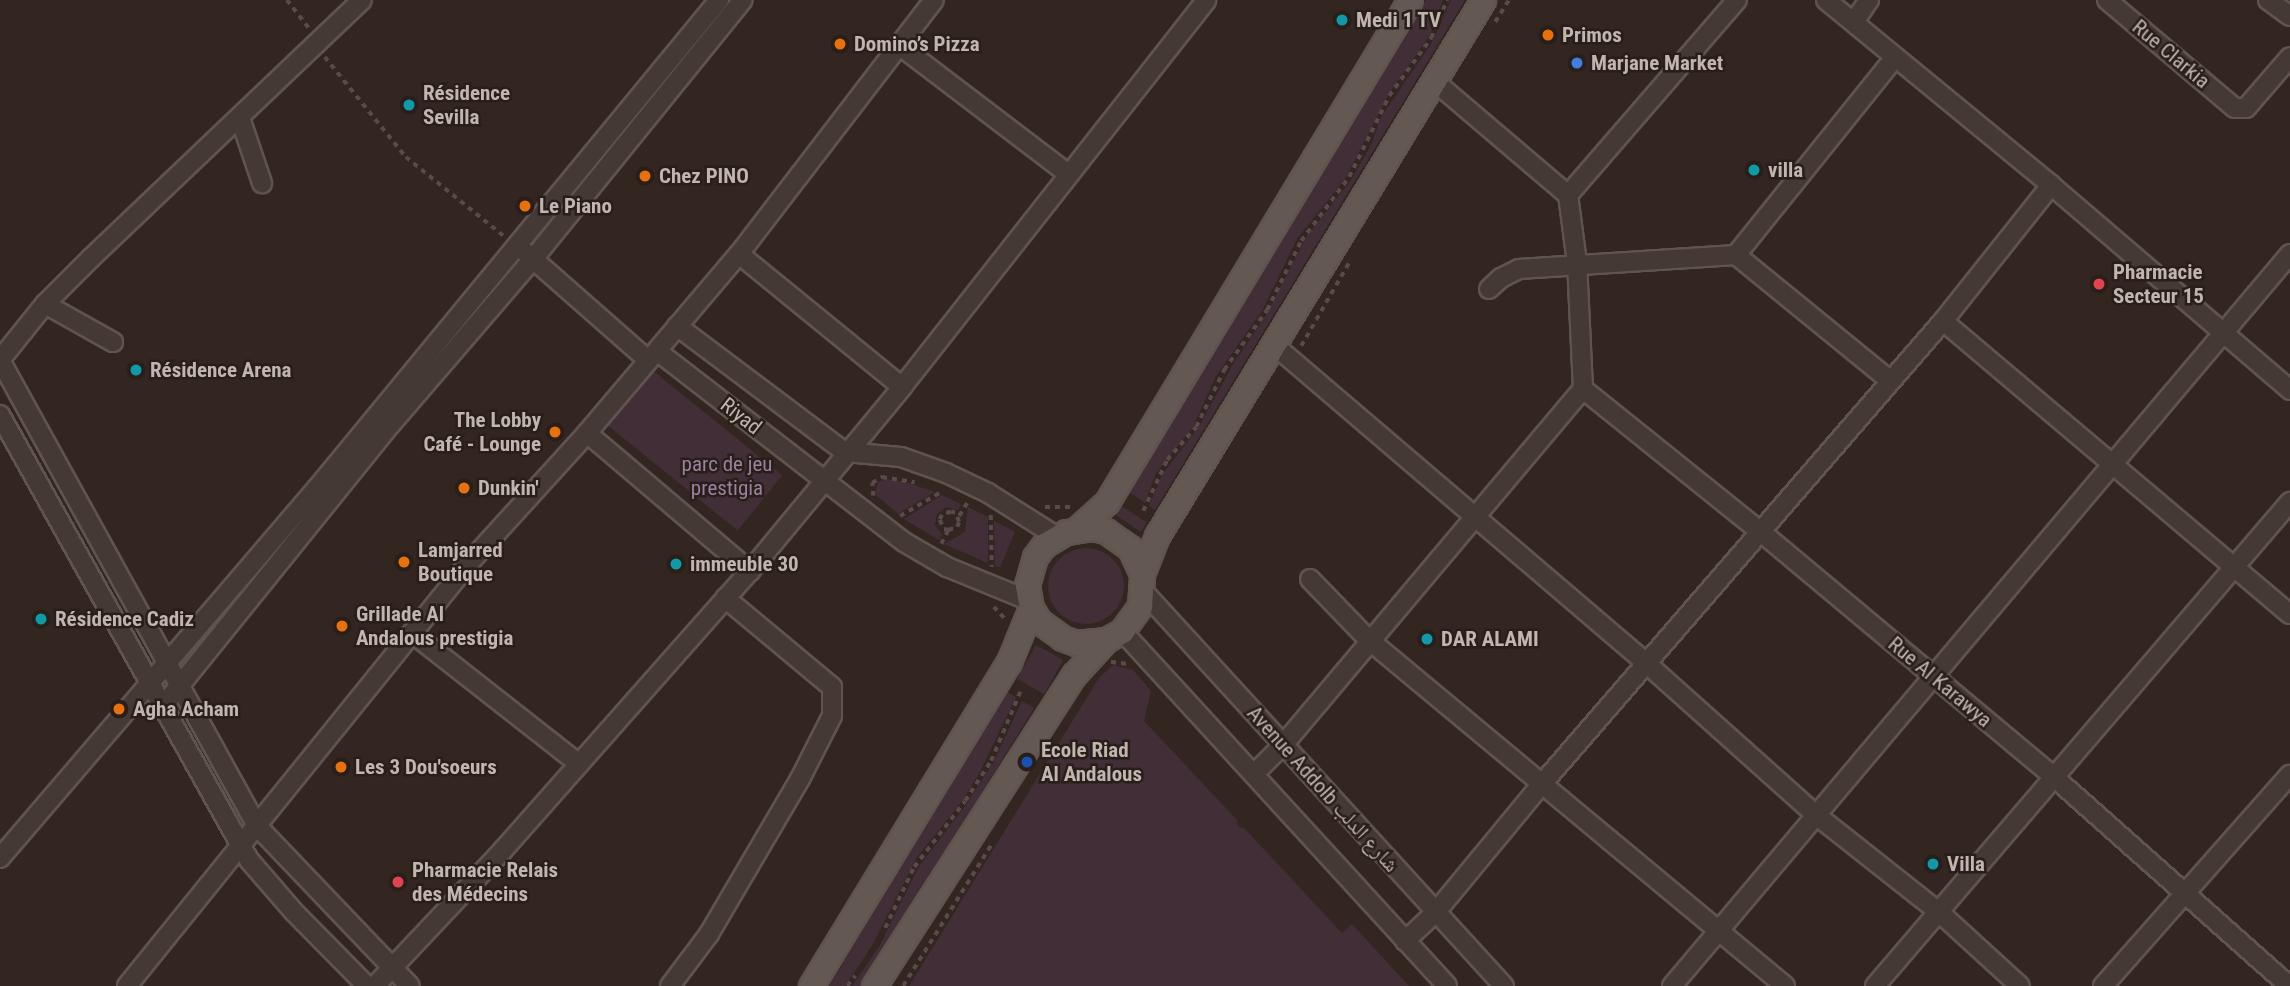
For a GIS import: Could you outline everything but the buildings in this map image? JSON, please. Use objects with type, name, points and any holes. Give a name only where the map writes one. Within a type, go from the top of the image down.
[{"type":"main road","points":[[1114,636],[1076,643],[1062,638],[1039,621],[1030,604],[1027,585],[1032,564],[1044,545],[1066,533],[1107,502],[1410,0]]},
{"type":"main road","points":[[867,979],[1074,675],[1136,613],[1157,536],[1483,0]]},
{"type":"main road","points":[[1066,533],[1106,531],[1119,538],[1138,560],[1143,583]]},
{"type":"main road","points":[[811,986],[1009,662],[1030,604]]},
{"type":"street","points":[[362,0],[45,304],[0,360],[257,826],[410,986]]},
{"type":"street","points":[[0,858],[309,498],[719,0]]},
{"type":"street","points":[[164,705],[391,424],[533,259],[743,0]]},
{"type":"street","points":[[134,984],[240,843],[257,826],[412,633],[522,502],[587,433],[739,254],[933,0]]},
{"type":"street","points":[[375,986],[503,850],[750,571],[825,481],[845,452],[902,387],[1206,0]]},
{"type":"street","points":[[1568,195],[1737,0]]},
{"type":"street","points":[[1826,0],[2051,185],[2290,390]]},
{"type":"street","points":[[1854,22],[1870,0]]},
{"type":"street","name":"Rue Clarkia","points":[[2107,0],[2235,108],[2246,108],[2290,57]]},
{"type":"street","points":[[2268,0],[2290,16]]},
{"type":"street","points":[[899,46],[1068,173]]},
{"type":"street","points":[[1736,255],[1895,57]]},
{"type":"street","points":[[1254,774],[1283,745],[1472,517],[1583,389],[1577,263],[1568,195],[1434,81]]},
{"type":"street","points":[[240,118],[262,183]]},
{"type":"street","points":[[1405,941],[1435,913],[1541,785],[1889,380],[1943,321],[2051,185]]},
{"type":"street","name":"Riyad","points":[[517,246],[652,356],[825,481]]},
{"type":"street","points":[[739,254],[902,387]]},
{"type":"street","points":[[1672,986],[2290,254]]},
{"type":"street","points":[[1489,289],[1501,278],[1519,269],[1577,263],[1736,255],[1889,380]]},
{"type":"street","points":[[45,304],[113,342]]},
{"type":"street","points":[[1943,321],[2290,614]]},
{"type":"street","points":[[677,326],[845,452],[901,457],[946,473],[1029,517],[1066,533]]},
{"type":"street","points":[[1274,345],[1646,663],[1816,815],[1940,913],[2020,986]]},
{"type":"street","name":"Rue Al Karawya","points":[[1583,389],[1761,532],[2056,778],[2289,986]]},
{"type":"street","points":[[0,415],[240,843],[262,877],[367,986]]},
{"type":"street","points":[[587,433],[750,571]]},
{"type":"street","points":[[825,481],[904,542],[947,567],[1030,604]]},
{"type":"street","points":[[1875,986],[2290,502]]},
{"type":"street","points":[[1310,579],[1369,640],[1785,986]]},
{"type":"street","name":"Avenue Addolb شارع الدلب","points":[[1143,583],[1283,745],[1504,986]]},
{"type":"street","points":[[670,986],[709,934],[800,779],[832,716],[832,687],[725,598]]},
{"type":"street","points":[[412,633],[578,763]]},
{"type":"street","name":"Avenue Addolb شارع الدلب","points":[[1114,636],[1254,774],[1447,986]]},
{"type":"street","points":[[2103,986],[2290,775]]},
{"type":"path","points":[[287,0],[406,157],[517,246]]},
{"type":"path","points":[[1143,511],[1167,460],[1196,427],[1224,370],[1267,310],[1301,241],[1349,177],[1390,96],[1431,37],[1447,0]]},
{"type":"path","points":[[878,502],[871,488],[878,478],[894,477],[924,485]]},
{"type":"path","points":[[933,488],[948,495]]},
{"type":"path","points":[[904,522],[898,517],[941,492]]},
{"type":"path","points":[[956,498],[978,508]]},
{"type":"path","points":[[941,544],[948,530],[957,527],[958,517],[967,503]]},
{"type":"path","points":[[1029,517],[1038,505],[1062,510],[1077,503]]},
{"type":"path","points":[[948,530],[941,525],[942,515],[951,512],[958,517]]},
{"type":"path","points":[[985,512],[1000,520]]},
{"type":"path","points":[[991,515],[992,567]]},
{"type":"path","points":[[933,540],[950,550]]},
{"type":"path","points":[[984,564],[1003,572]]},
{"type":"path","points":[[997,589],[991,605],[1004,614],[1004,626]]},
{"type":"path","points":[[881,938],[914,867],[965,801],[991,761],[1020,692]]},
{"type":"path","points":[[903,986],[997,835]]},
{"type":"path","points":[[848,986],[867,979]]},
{"type":"green space","points":[[1426,0],[1443,0],[1430,35],[1390,92],[1345,179],[1297,239],[1262,311],[1216,376],[1193,427],[1156,473],[1145,503],[1129,492]]},
{"type":"green space","points":[[1451,0],[1465,0],[1155,510],[1149,506],[1162,475],[1200,425],[1233,364],[1265,317],[1307,236],[1351,180],[1371,145],[1381,117],[1431,44]]},
{"type":"green space","name":"parc de jeu prestigia","points":[[651,369],[782,475],[738,531],[606,424]]},
{"type":"green space","points":[[886,479],[935,492],[898,514],[875,494],[878,482]]},
{"type":"green space","points":[[942,495],[961,504],[958,510],[946,507],[937,514],[935,525],[942,534],[939,540],[904,519]]},
{"type":"green space","points":[[1122,506],[1147,523],[1141,532],[1116,515]]},
{"type":"green space","points":[[968,507],[988,517],[988,563],[944,544],[965,532]]},
{"type":"green space","points":[[994,521],[1015,532],[1000,567],[995,566]]},
{"type":"green space","points":[[1094,548],[1107,554],[1118,565],[1124,578],[1122,601],[1107,618],[1094,624],[1078,624],[1065,618],[1050,601],[1048,578],[1054,565],[1071,550]]},
{"type":"green space","points":[[1036,645],[1063,660],[1044,694],[1017,679]]},
{"type":"green space","points":[[1113,665],[1133,670],[1151,691],[1144,721],[1237,820],[1238,827],[1244,828],[1342,933],[1352,924],[1409,986],[909,986],[1099,678]]},
{"type":"green space","points":[[1007,692],[1016,697],[981,770],[963,800],[917,857],[873,944],[849,981],[845,986],[829,986]]},
{"type":"green space","points":[[1022,701],[1034,708],[863,986],[852,986],[880,945],[918,868],[965,806],[993,763]]},
{"type":"place","name":"Medi 1 TV","points":[[1342,20]]},
{"type":"place","name":"Primos","points":[[1548,35]]},
{"type":"place","name":"Domino’s Pizza","points":[[840,44]]},
{"type":"place","name":"Marjane Market","points":[[1577,63]]},
{"type":"place","name":"Résidence Sevilla","points":[[409,105]]},
{"type":"place","name":"villa","points":[[1754,170]]},
{"type":"place","name":"Chez PINO","points":[[645,176]]},
{"type":"place","name":"Le Piano","points":[[525,206]]},
{"type":"place","name":"Pharmacie Secteur 15","points":[[2099,284]]},
{"type":"place","name":"Résidence Arena","points":[[136,370]]},
{"type":"place","name":"The Lobby Café - Lounge","points":[[555,432]]},
{"type":"place","name":"Dunkin'","points":[[464,488]]},
{"type":"place","name":"Lamjarred Boutique","points":[[404,562]]},
{"type":"place","name":"immeuble 30","points":[[676,564]]},
{"type":"place","name":"Résidence Cadiz","points":[[41,619]]},
{"type":"place","name":"Grillade Al Andalous prestigia","points":[[342,626]]},
{"type":"place","name":"DAR ALAMI","points":[[1427,639]]},
{"type":"place","name":"Agha Acham","points":[[119,709]]},
{"type":"place","name":"Ecole Riad Al Andalous","points":[[1027,762]]},
{"type":"place","name":"Les 3 Dou'soeurs","points":[[341,767]]},
{"type":"place","name":"Villa","points":[[1933,864]]},
{"type":"place","name":"Pharmacie Relais des Médecins","points":[[398,882]]}]
